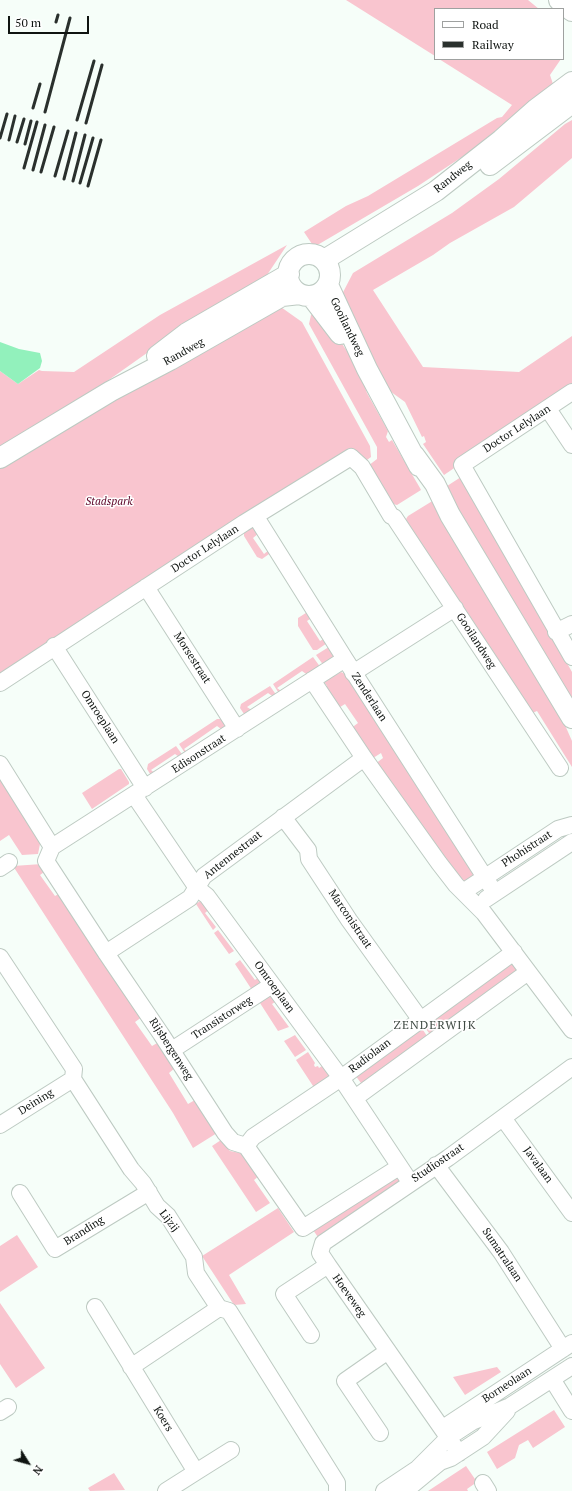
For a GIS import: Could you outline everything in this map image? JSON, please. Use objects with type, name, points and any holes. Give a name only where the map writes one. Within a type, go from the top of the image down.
[{"type":"main road","name":"Randweg","points":[[318,281],[436,191],[501,140],[536,109],[572,82]]},
{"type":"main road","name":"Randweg","points":[[0,458],[111,391],[170,360],[282,296],[318,281],[441,202],[572,103]]},
{"type":"main road","points":[[289,274],[292,264],[301,256],[313,254],[318,281]]},
{"type":"main road","name":"Randweg","points":[[111,391],[187,333],[289,274]]},
{"type":"main road","name":"Gooilandweg","points":[[289,274],[290,282],[294,289],[318,281],[414,455],[428,488],[450,515],[572,718]]},
{"type":"main road","name":"Gooilandweg","points":[[559,697],[572,731]]},
{"type":"street","name":"Doctor Lelylaan","points":[[556,632],[462,465],[572,392]]},
{"type":"street","points":[[548,408],[572,445]]},
{"type":"street","name":"Doctor Lelylaan","points":[[0,682],[351,457],[362,468],[391,516]]},
{"type":"street","name":"Gooilandweg","points":[[391,516],[394,516],[560,768]]},
{"type":"street","name":"Zenderlaan","points":[[256,517],[349,666],[495,893]]},
{"type":"street","name":"Morsestraat","points":[[146,587],[237,729]]},
{"type":"street","name":"Edisonstraat","points":[[52,847],[312,680],[349,666],[454,608]]},
{"type":"street","points":[[572,624],[556,632],[572,657]]},
{"type":"street","name":"Omroeplaan","points":[[54,646],[197,888],[207,896],[341,1078],[410,1182]]},
{"type":"street","points":[[312,680],[364,758],[439,863],[476,905],[514,952],[572,1030]]},
{"type":"street","name":"Antennestraat","points":[[106,953],[190,898],[204,876],[364,758]]},
{"type":"street","points":[[0,764],[52,847]]},
{"type":"street","name":"Marconistraat","points":[[283,817],[308,850],[309,859],[349,920],[420,1019]]},
{"type":"street","name":"Phohistraat","points":[[463,892],[558,829],[570,827]]},
{"type":"street","name":"Phohistraat","points":[[476,905],[572,842]]},
{"type":"street","name":"Rijsbergenweg","points":[[52,847],[46,861],[106,953],[172,1050],[225,1133],[233,1142],[246,1146],[303,1228],[399,1167]]},
{"type":"street","name":"Radiolaan","points":[[246,1146],[252,1137],[341,1078],[514,952]]},
{"type":"street","name":"Lijzij","points":[[2,964],[74,1069],[73,1079],[131,1169],[158,1206],[168,1216],[194,1257],[196,1273],[219,1308],[229,1311],[340,1488]]},
{"type":"street","points":[[355,1098],[528,972]]},
{"type":"street","name":"Transistorweg","points":[[172,1050],[272,985]]},
{"type":"street","name":"Studiostraat","points":[[328,1266],[320,1253],[323,1243],[571,1070]]},
{"type":"street","name":"Deining","points":[[0,1125],[73,1079]]},
{"type":"street","name":"Javalaan","points":[[503,1118],[572,1213]]},
{"type":"street","name":"Sumatralaan","points":[[436,1165],[501,1252],[567,1346]]},
{"type":"street","name":"Branding","points":[[20,1193],[55,1249],[148,1192]]},
{"type":"street","name":"Hoeveweg","points":[[311,1335],[284,1294],[328,1266],[446,1432],[459,1453]]},
{"type":"street","name":"Koers","points":[[95,1307],[196,1472]]},
{"type":"street","points":[[131,1367],[219,1308]]},
{"type":"street","name":"Borneolaan","points":[[446,1432],[567,1346]]},
{"type":"street","points":[[380,1433],[345,1381],[388,1351]]},
{"type":"street","points":[[384,1491],[417,1469],[446,1432],[510,1406],[572,1366]]},
{"type":"street","points":[[552,1379],[569,1401]]},
{"type":"street","points":[[405,1491],[440,1462],[459,1453],[484,1437],[510,1406]]},
{"type":"street","points":[[166,1491],[231,1450]]},
{"type":"green space","points":[[346,0],[528,0],[538,8],[434,8],[434,55]]},
{"type":"green space","points":[[441,60],[560,60],[550,75],[553,84],[468,153],[418,186],[314,247],[304,232],[346,206],[368,196],[497,118],[502,117],[512,105]]},
{"type":"green space","points":[[572,120],[572,158],[514,207],[450,243],[433,255],[373,290],[423,367],[519,372],[572,336],[572,388],[444,475],[423,444],[426,442],[424,436],[422,437],[405,402],[387,389],[339,300],[353,273],[452,213],[499,179],[565,124]]},
{"type":"green space","points":[[287,245],[267,275],[178,331],[55,418],[0,450],[0,371],[18,384],[39,370],[74,372],[160,315]]},
{"type":"green space","name":"Stadspark","points":[[278,305],[302,322],[370,446],[371,457],[367,460],[364,459],[0,678],[0,465]]},
{"type":"green space","points":[[316,313],[329,325],[358,367],[367,393],[388,431],[386,437],[389,442],[392,440],[421,490],[397,505],[393,504],[368,466],[377,459],[377,447],[309,324],[311,315]]},
{"type":"green space","points":[[461,477],[572,672],[572,702],[444,488]]},
{"type":"green space","points":[[434,500],[557,707],[572,741],[572,767],[537,711],[530,714],[479,630],[408,523],[406,519],[408,516]]},
{"type":"green space","points":[[253,526],[259,533],[253,538],[264,554],[270,549],[272,552],[262,559],[257,557],[244,536],[244,532]]},
{"type":"green space","points":[[309,611],[313,617],[307,621],[320,641],[327,637],[330,641],[317,650],[313,650],[298,626],[298,618]]},
{"type":"green space","points":[[332,645],[336,652],[334,659],[324,666],[316,655]]},
{"type":"green space","points":[[313,657],[321,668],[309,676],[302,671],[277,688],[281,691],[280,695],[273,684]]},
{"type":"green space","points":[[341,672],[345,674],[475,872],[473,879],[467,882],[460,880],[375,764],[383,758],[381,753],[370,760],[350,729],[358,723],[345,704],[337,709],[323,688],[327,686],[324,682]]},
{"type":"green space","points":[[270,686],[277,696],[275,698],[268,693],[247,707],[253,711],[246,717],[240,708],[241,704]]},
{"type":"green space","points":[[217,719],[222,719],[228,728],[224,731],[217,726],[184,749],[188,753],[187,756],[179,744]]},
{"type":"green space","points":[[176,746],[184,757],[182,759],[175,754],[151,770],[157,775],[152,777],[147,769],[148,764]]},
{"type":"green space","points":[[121,769],[129,784],[92,809],[82,793]]},
{"type":"green space","points":[[0,773],[39,836],[40,844],[38,854],[22,855],[9,835],[0,841]]},
{"type":"green space","points":[[42,864],[47,870],[40,875],[55,896],[62,892],[142,1017],[135,1022],[152,1046],[159,1042],[175,1068],[169,1073],[188,1104],[195,1100],[217,1133],[193,1148],[173,1113],[13,866]]},
{"type":"green space","points":[[203,899],[211,908],[205,913],[216,927],[213,930],[196,904]]},
{"type":"green space","points":[[218,930],[234,951],[229,954],[214,933]]},
{"type":"green space","points":[[240,960],[255,980],[261,975],[263,982],[252,990],[235,964]]},
{"type":"green space","points":[[509,960],[519,971],[432,1037],[423,1025]]},
{"type":"green space","points":[[273,994],[278,1000],[272,1004],[289,1027],[278,1031],[260,1003]]},
{"type":"green space","points":[[421,1027],[429,1039],[364,1087],[355,1075]]},
{"type":"green space","points":[[295,1035],[306,1050],[295,1057],[284,1041]]},
{"type":"green space","points":[[308,1052],[315,1063],[315,1067],[318,1066],[319,1068],[325,1064],[334,1076],[315,1089],[296,1060]]},
{"type":"green space","points":[[221,1140],[230,1151],[245,1154],[260,1175],[254,1180],[270,1203],[256,1212],[212,1146]]},
{"type":"green space","points":[[397,1177],[400,1181],[320,1240],[313,1230]]},
{"type":"green space","points":[[278,1208],[294,1232],[229,1275],[246,1304],[234,1305],[202,1256]]},
{"type":"green space","points":[[17,1235],[38,1267],[0,1292],[0,1246]]},
{"type":"green space","points":[[0,1303],[45,1368],[16,1388],[0,1364]]},
{"type":"green space","points":[[497,1367],[501,1372],[465,1395],[453,1377]]},
{"type":"green space","points":[[554,1410],[565,1427],[533,1448],[528,1440],[519,1445],[515,1458],[497,1469],[487,1452]]},
{"type":"green space","points":[[466,1466],[477,1482],[467,1489],[468,1491],[428,1491]]},
{"type":"green space","points":[[114,1473],[125,1490],[90,1491],[88,1488]]},
{"type":"shaded area","points":[[0,342],[19,349],[40,353],[42,361],[40,368],[18,384],[0,371]]},
{"type":"railway","points":[[56,22],[58,15]]},
{"type":"railway","points":[[45,112],[70,18]]},
{"type":"railway","points":[[77,120],[94,61]]},
{"type":"railway","points":[[86,123],[102,65]]},
{"type":"railway","points":[[33,108],[40,84]]},
{"type":"railway","points":[[0,138],[7,114]]},
{"type":"railway","points":[[9,140],[15,116]]},
{"type":"railway","points":[[17,142],[24,119]]},
{"type":"railway","points":[[25,144],[31,121]]},
{"type":"railway","points":[[24,168],[37,122]]},
{"type":"railway","points":[[33,170],[45,125]]},
{"type":"railway","points":[[41,172],[54,127]]},
{"type":"railway","points":[[55,176],[68,131]]},
{"type":"railway","points":[[64,179],[76,133]]},
{"type":"railway","points":[[73,181],[85,135]]},
{"type":"railway","points":[[80,183],[93,138]]},
{"type":"railway","points":[[88,186],[101,140]]},
{"type":"district","name":"ZENDERWIJK","points":[[435,1026]]}]
